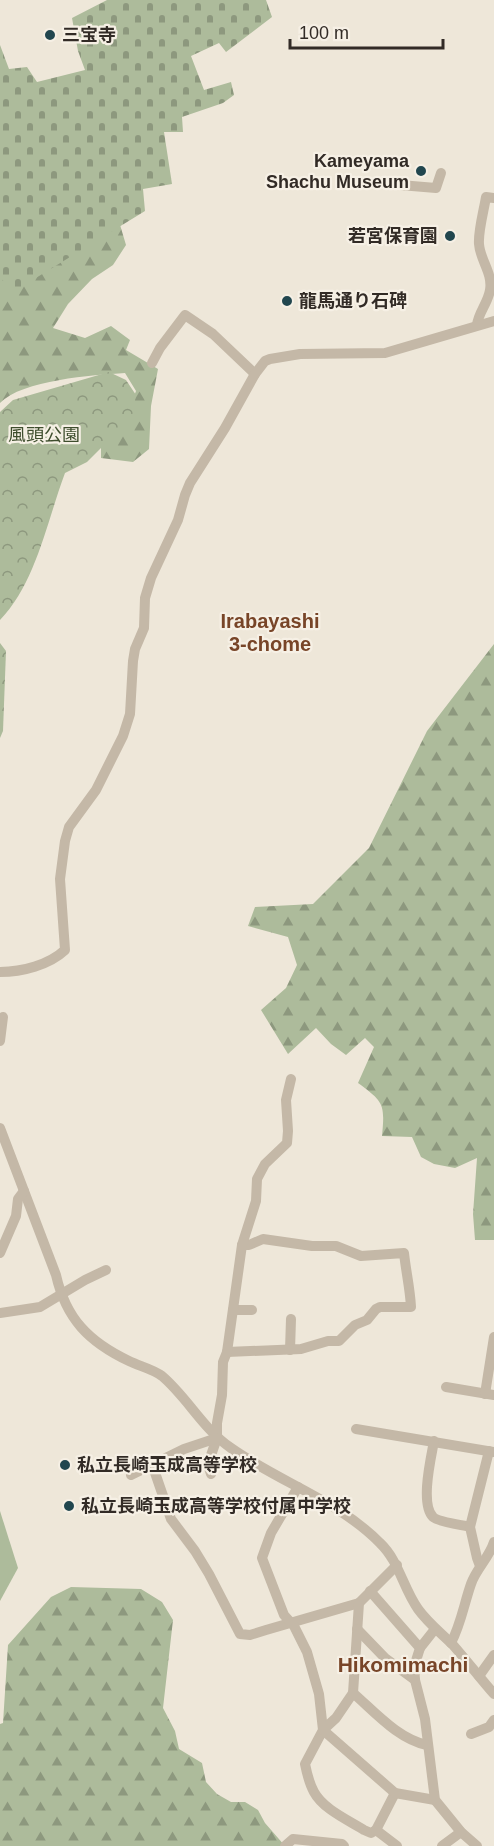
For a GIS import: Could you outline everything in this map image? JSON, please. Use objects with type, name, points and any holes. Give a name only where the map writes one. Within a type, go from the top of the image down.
[{"type":"street","points":[[400,185],[436,188],[441,173]]},
{"type":"street","points":[[477,325],[477,319],[486,306],[490,289],[490,277],[479,244],[486,197],[494,198]]},
{"type":"street","points":[[152,363],[160,348],[185,315],[213,334],[255,374]]},
{"type":"street","points":[[0,972],[27,970],[65,950],[60,879],[65,842],[69,827],[96,790],[123,736],[130,714],[132,661],[144,628],[145,598],[151,578],[178,520],[190,483],[225,428],[255,374],[265,361],[270,359],[300,354],[385,353],[494,321]]},
{"type":"street","points":[[0,1041],[3,1017]]},
{"type":"street","points":[[212,1474],[209,1461],[217,1438],[216,1423],[222,1395],[223,1362],[242,1245],[256,1201],[257,1179],[265,1164],[287,1143],[286,1100],[291,1079]]},
{"type":"street","points":[[0,1128],[56,1275],[61,1296],[87,1335],[100,1346],[161,1376],[217,1438],[232,1449],[298,1487],[368,1532],[387,1549],[397,1565],[405,1589],[435,1629],[494,1694]]},
{"type":"street","points":[[0,1253],[16,1216],[18,1198],[24,1191]]},
{"type":"street","points":[[226,1352],[290,1350],[339,1341],[376,1309],[411,1307],[410,1279],[404,1253],[361,1256],[336,1245],[312,1246],[263,1239],[249,1245],[242,1245]]},
{"type":"street","points":[[0,1313],[40,1307],[106,1270]]},
{"type":"street","points":[[233,1310],[252,1310]]},
{"type":"street","points":[[290,1350],[291,1319]]},
{"type":"street","points":[[446,1387],[489,1395],[494,1337]]},
{"type":"street","points":[[356,1429],[491,1452],[470,1527],[480,1566]]},
{"type":"street","points":[[131,1474],[184,1449],[217,1438]]},
{"type":"street","points":[[434,1441],[426,1484],[430,1512],[436,1519],[470,1527]]},
{"type":"street","points":[[152,1464],[171,1519],[204,1566],[240,1634],[250,1635],[359,1603],[397,1565]]},
{"type":"street","points":[[298,1487],[271,1533],[262,1558],[284,1615],[318,1665],[323,1730],[395,1793],[435,1800]]},
{"type":"street","points":[[451,1644],[462,1618],[471,1583],[492,1550],[494,1542]]},
{"type":"street","points":[[370,1591],[420,1648]]},
{"type":"street","points":[[359,1603],[353,1693],[336,1718],[323,1730],[305,1764],[309,1783],[325,1805],[371,1833],[376,1830],[395,1793]]},
{"type":"street","points":[[357,1629],[385,1658],[415,1680]]},
{"type":"street","points":[[435,1629],[420,1648],[414,1667],[425,1719],[435,1800],[461,1832],[477,1846]]},
{"type":"street","points":[[479,1676],[494,1655]]},
{"type":"street","points":[[353,1693],[398,1732],[427,1745]]},
{"type":"street","points":[[471,1734],[489,1727],[494,1720]]},
{"type":"street","points":[[376,1830],[397,1846]]},
{"type":"street","points":[[442,1846],[461,1832]]},
{"type":"street","points":[[285,1846],[293,1839],[344,1846]]},
{"type":"green space","points":[[107,0],[266,0],[272,17],[226,52],[219,43],[191,56],[204,90],[231,82],[234,95],[223,103],[182,117],[183,132],[164,132],[172,184],[143,189],[145,211],[13,292],[0,277],[0,45],[9,69],[27,67],[37,82],[85,70],[78,51],[72,18]]},
{"type":"green space","points":[[0,201],[118,218],[126,245],[113,265],[92,279],[68,304],[53,328],[85,338],[111,326],[130,340],[126,350],[158,369],[151,406],[149,449],[133,462],[101,458],[101,430],[128,412],[136,391],[125,373],[77,377],[41,384],[10,395],[0,403]]},
{"type":"green space","name":"風頭公園","points":[[109,372],[126,380],[136,395],[132,417],[87,462],[65,473],[32,570],[23,588],[0,620],[0,412],[13,400]]},
{"type":"green space","points":[[0,643],[6,651],[3,731],[0,738]]},
{"type":"green space","points":[[494,644],[494,1240],[475,1240],[473,1214],[477,1158],[455,1168],[434,1164],[421,1157],[412,1137],[382,1136],[383,1110],[381,1105],[358,1083],[374,1047],[365,1038],[346,1055],[331,1044],[316,1028],[288,1054],[261,1010],[286,988],[297,965],[288,937],[248,926],[255,907],[313,904],[369,848],[427,731]]},
{"type":"green space","points":[[0,1511],[18,1568],[0,1601]]},
{"type":"green space","points":[[71,1587],[141,1589],[162,1602],[173,1620],[163,1708],[175,1731],[179,1749],[202,1763],[206,1782],[217,1794],[231,1802],[245,1802],[258,1810],[265,1823],[285,1846],[0,1846],[0,1724],[3,1723],[8,1645],[51,1597]]},
{"type":"place","name":"三宝寺","points":[[50,35]]},
{"type":"place","name":"Kameyama Shachu Museum","points":[[421,171]]},
{"type":"place","name":"若宮保育園","points":[[450,236]]},
{"type":"place","name":"龍馬通り石碑","points":[[287,301]]},
{"type":"place","name":"私立長崎玉成高等学校","points":[[65,1465]]},
{"type":"place","name":"私立長崎玉成高等学校付属中学校","points":[[69,1506]]},
{"type":"district","name":"Irabayashi 3-chome","points":[[270,632]]},
{"type":"district","name":"Hikomimachi","points":[[403,1664]]}]
